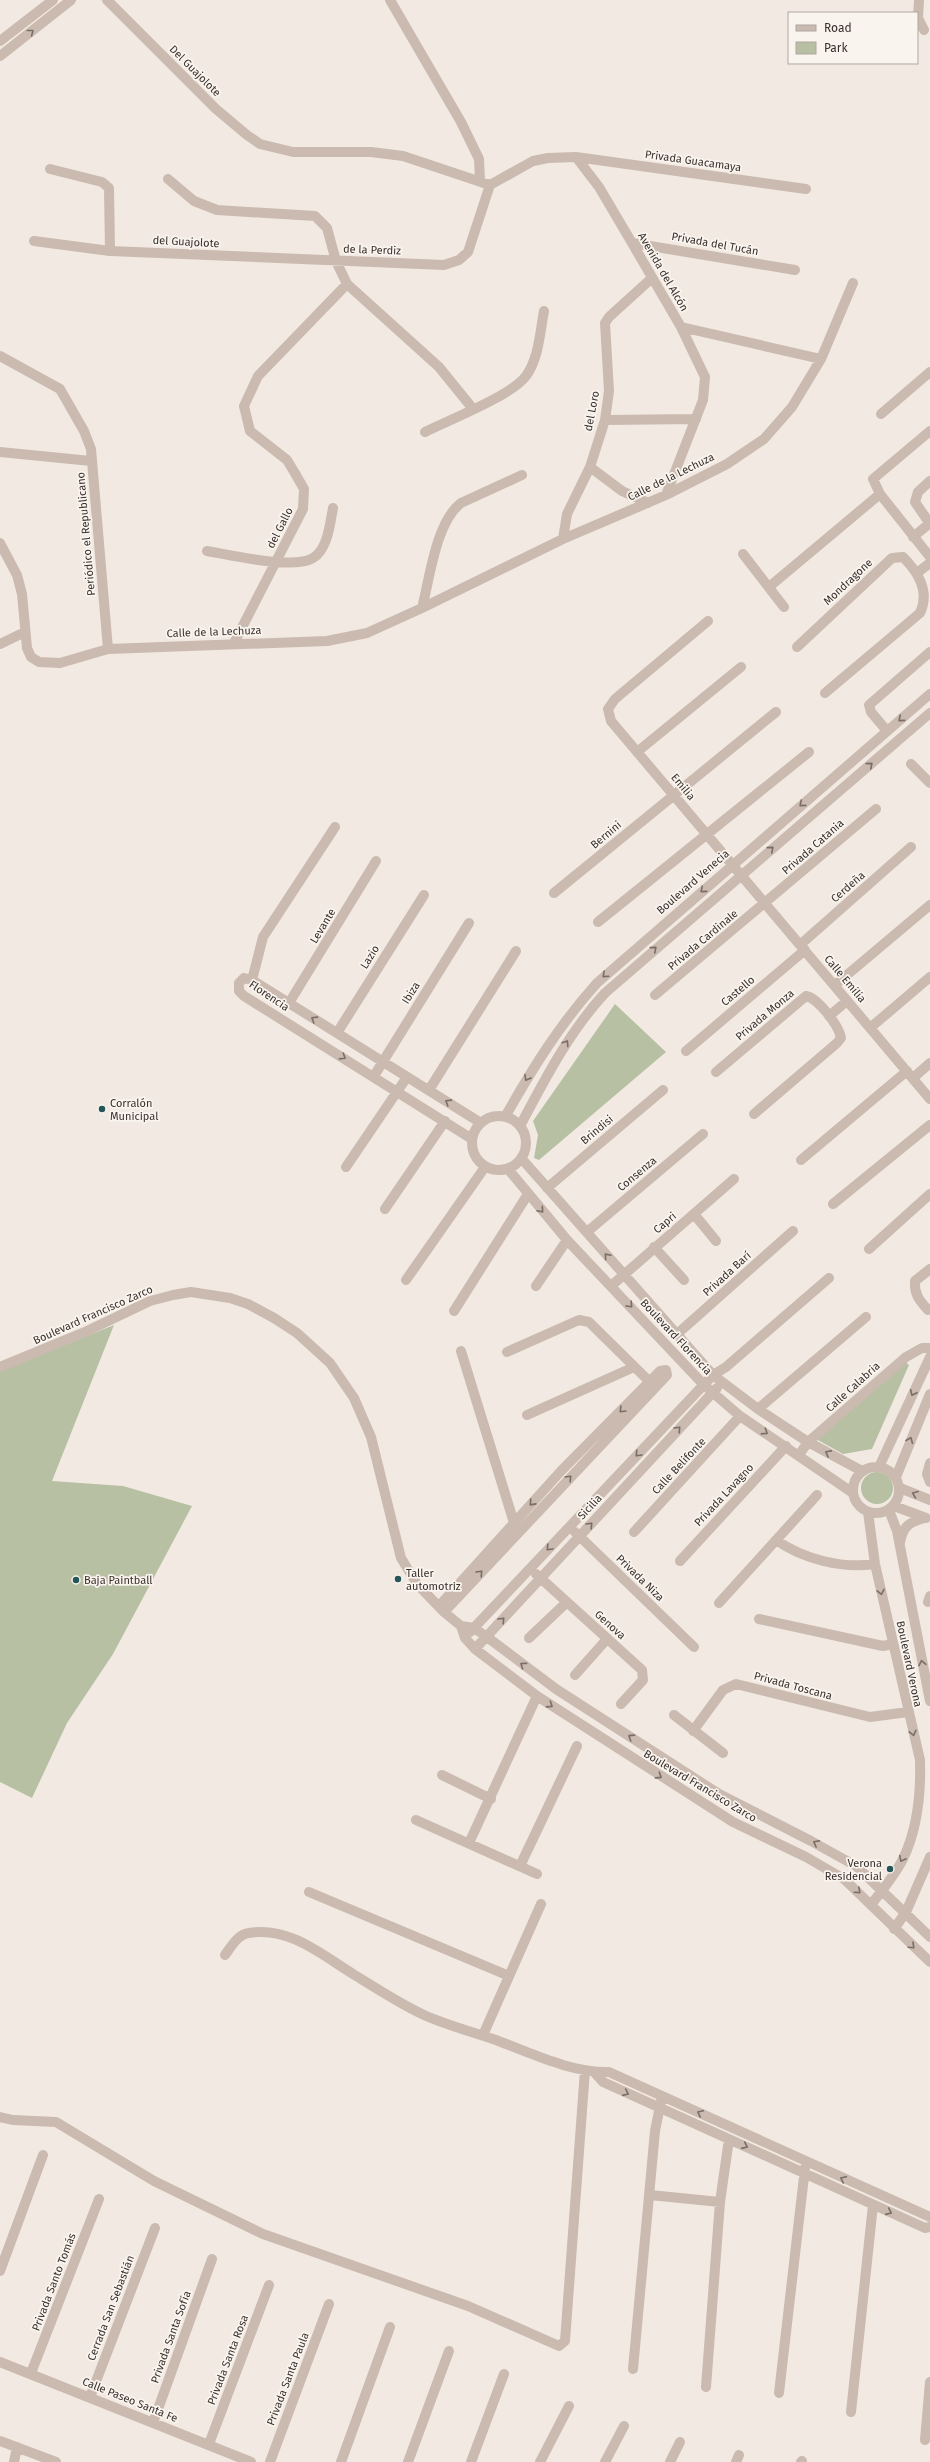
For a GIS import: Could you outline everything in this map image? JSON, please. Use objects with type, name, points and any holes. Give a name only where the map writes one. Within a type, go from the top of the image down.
[{"type":"street","points":[[0,41],[53,0]]},
{"type":"street","points":[[0,56],[71,0]]},
{"type":"street","name":"Del Guajolote","points":[[107,0],[233,125],[260,144],[293,152],[371,152],[403,156],[480,181]]},
{"type":"street","points":[[390,0],[461,122],[479,159],[480,181],[490,185],[533,161],[548,158],[576,157]]},
{"type":"street","points":[[919,0],[918,18],[924,30]]},
{"type":"street","name":"Privada Guacamaya","points":[[576,157],[806,189]]},
{"type":"street","name":"Avenida del Alcón","points":[[576,157],[599,187],[632,242],[681,327],[705,377],[703,400],[666,495]]},
{"type":"street","points":[[50,169],[102,182],[109,188],[110,251]]},
{"type":"street","name":"de la Perdiz","points":[[168,179],[194,201],[217,210],[315,216],[327,228],[336,261],[444,265],[459,260],[468,252],[490,185]]},
{"type":"street","name":"del Guajolote","points":[[34,241],[110,251],[336,261]]},
{"type":"street","name":"Privada del Tucán","points":[[632,242],[794,270]]},
{"type":"street","points":[[336,261],[347,284],[439,367],[473,409]]},
{"type":"street","name":"del Loro","points":[[563,539],[567,514],[590,467],[605,420],[609,391],[605,323],[609,317],[652,278]]},
{"type":"street","name":"Calle de la Lechuza","points":[[0,543],[16,575],[22,594],[27,648],[31,657],[39,662],[60,663],[108,649],[341,640],[367,633],[422,608],[563,539],[666,495],[727,464],[764,439],[792,407],[820,359],[853,283]]},
{"type":"street","name":"del Gallo","points":[[234,643],[303,509],[304,489],[287,460],[250,431],[244,406],[258,376],[347,284]]},
{"type":"street","points":[[425,432],[510,389],[526,376],[536,354],[544,311]]},
{"type":"street","points":[[681,327],[820,359]]},
{"type":"street","points":[[0,356],[60,389],[66,397],[84,431],[91,449],[91,461]]},
{"type":"street","points":[[881,414],[930,372]]},
{"type":"street","points":[[605,420],[696,419]]},
{"type":"street","points":[[930,430],[875,475],[874,483],[880,494],[930,557]]},
{"type":"street","name":"Periódico el Republicano","points":[[0,452],[91,461],[108,649]]},
{"type":"street","points":[[590,467],[622,490],[648,503]]},
{"type":"street","points":[[422,608],[443,525],[453,509],[461,503],[522,475]]},
{"type":"street","points":[[913,537],[930,524],[915,502],[918,492],[930,480]]},
{"type":"street","points":[[769,587],[880,494]]},
{"type":"street","points":[[207,551],[276,562],[300,563],[314,558],[321,550],[329,528],[333,508]]},
{"type":"street","points":[[743,554],[784,607]]},
{"type":"street","name":"Mondragone","points":[[797,647],[892,558],[903,557],[917,574]]},
{"type":"street","points":[[826,693],[925,608],[928,603],[929,593],[917,574],[930,563]]},
{"type":"street","name":"Emilia","points":[[708,621],[615,699],[610,705],[608,714],[615,726],[741,874]]},
{"type":"street","points":[[0,644],[25,632]]},
{"type":"street","points":[[887,732],[871,712],[870,705],[930,652]]},
{"type":"street","points":[[637,752],[741,667]]},
{"type":"street","name":"Boulevard Venecia","points":[[505,1117],[538,1059],[572,1010],[597,983],[732,864],[930,694]]},
{"type":"street","name":"Bernini","points":[[554,893],[776,712]]},
{"type":"street","points":[[520,1126],[553,1064],[583,1017],[628,972],[930,713]]},
{"type":"street","points":[[598,922],[809,752]]},
{"type":"street","points":[[911,764],[930,783]]},
{"type":"street","name":"Privada Catania","points":[[766,903],[876,809]]},
{"type":"street","points":[[252,980],[263,937],[335,827]]},
{"type":"street","name":"Cerdeña","points":[[803,947],[911,847]]},
{"type":"street","name":"Levante","points":[[289,1003],[376,861]]},
{"type":"street","name":"Calle Emilia","points":[[741,874],[930,1099]]},
{"type":"street","name":"Lazio","points":[[337,1033],[424,895]]},
{"type":"street","name":"Privada Cardinale","points":[[655,995],[766,903]]},
{"type":"street","points":[[835,985],[930,906]]},
{"type":"street","name":"Ibiza","points":[[374,1076],[469,923]]},
{"type":"street","name":"Castello","points":[[686,1051],[803,947]]},
{"type":"street","points":[[429,1090],[516,951]]},
{"type":"street","points":[[870,1028],[930,977]]},
{"type":"street","name":"Florencia","points":[[472,1139],[374,1076],[244,996],[239,991],[239,983],[244,978],[252,980],[481,1123]]},
{"type":"street","name":"Privada Monza","points":[[716,1072],[806,996],[811,997],[829,1016]]},
{"type":"street","points":[[754,1114],[837,1044],[841,1038],[840,1034],[829,1016],[847,1000]]},
{"type":"street","points":[[801,1160],[910,1075],[930,1063]]},
{"type":"street","points":[[346,1167],[407,1077]]},
{"type":"street","name":"Brindisi","points":[[547,1188],[663,1090]]},
{"type":"street","points":[[505,1117],[520,1126],[526,1142],[521,1158],[508,1169],[498,1170],[485,1167],[476,1157],[472,1139],[481,1123],[489,1118],[505,1117]]},
{"type":"street","points":[[385,1209],[445,1121]]},
{"type":"street","points":[[833,1204],[930,1125]]},
{"type":"street","name":"Consenza","points":[[587,1232],[703,1134]]},
{"type":"street","name":"Boulevard Florencia","points":[[521,1158],[676,1335],[718,1372],[722,1382],[758,1409],[808,1442],[862,1471]]},
{"type":"street","points":[[406,1280],[485,1167]]},
{"type":"street","name":"Boulevard Florencia","points":[[508,1169],[567,1240],[704,1385],[740,1416],[799,1454],[853,1493]]},
{"type":"street","name":"Capri","points":[[612,1286],[654,1247],[734,1179]]},
{"type":"street","points":[[454,1311],[528,1194]]},
{"type":"street","points":[[869,1249],[930,1194]]},
{"type":"street","points":[[694,1214],[716,1241]]},
{"type":"street","name":"Privada Barí","points":[[676,1335],[793,1231]]},
{"type":"street","points":[[536,1286],[567,1240]]},
{"type":"street","points":[[654,1247],[684,1280]]},
{"type":"street","points":[[928,1310],[918,1299],[915,1290],[915,1282],[930,1268]]},
{"type":"street","name":"Sicilia","points":[[465,1638],[704,1385],[829,1278]]},
{"type":"street","name":"Boulevard Francisco Zarco","points":[[0,1366],[88,1331],[150,1301],[173,1295],[191,1292],[230,1298],[248,1304],[274,1318],[297,1333],[330,1363],[354,1398],[371,1437],[401,1558],[417,1584],[461,1626],[465,1638],[475,1649],[537,1696],[733,1822],[827,1868],[860,1892],[894,1929],[930,1962]]},
{"type":"street","points":[[758,1409],[866,1318]]},
{"type":"street","points":[[442,1609],[516,1527],[652,1385],[589,1322],[583,1320],[579,1320],[507,1352]]},
{"type":"street","name":"Calle Calabria","points":[[799,1454],[808,1442],[901,1361],[915,1351],[930,1348]]},
{"type":"street","points":[[461,1351],[516,1527]]},
{"type":"street","points":[[879,1467],[930,1357]]},
{"type":"street","points":[[526,1414],[634,1367]]},
{"type":"street","name":"Sicilia","points":[[475,1649],[722,1382]]},
{"type":"street","points":[[896,1477],[930,1394]]},
{"type":"street","name":"Calle Belifonte","points":[[634,1532],[740,1416]]},
{"type":"street","name":"Privada Lavagno","points":[[680,1561],[786,1446]]},
{"type":"street","points":[[930,1463],[926,1474],[930,1482]]},
{"type":"street","points":[[870,1467],[879,1467],[886,1468],[896,1477],[900,1488],[892,1508],[882,1513],[868,1512],[855,1501],[853,1493],[855,1481],[862,1471],[870,1467]]},
{"type":"street","points":[[900,1488],[930,1500]]},
{"type":"street","points":[[719,1603],[817,1495]]},
{"type":"street","points":[[892,1508],[928,1519]]},
{"type":"street","name":"Boulevard Verona","points":[[892,1508],[930,1701]]},
{"type":"street","name":"Boulevard Verona","points":[[868,1512],[875,1564],[920,1760],[918,1812],[902,1859],[871,1905]]},
{"type":"street","points":[[899,1544],[902,1532],[907,1524],[928,1519]]},
{"type":"street","name":"Privada Niza","points":[[570,1527],[694,1646]]},
{"type":"street","points":[[776,1540],[792,1551],[805,1556],[834,1562],[875,1564]]},
{"type":"street","name":"Genova","points":[[530,1568],[644,1673],[643,1680],[621,1704]]},
{"type":"street","points":[[529,1638],[567,1602]]},
{"type":"street","points":[[759,1619],[883,1646],[893,1644]]},
{"type":"street","name":"Boulevard Francisco Zarco","points":[[461,1626],[474,1628],[556,1689],[719,1794],[836,1854],[856,1866],[906,1912],[930,1938]]},
{"type":"street","points":[[575,1675],[607,1639]]},
{"type":"street","name":"Privada Toscana","points":[[693,1731],[723,1690],[736,1684],[858,1715],[877,1717],[908,1712]]},
{"type":"street","points":[[469,1843],[492,1799],[537,1696]]},
{"type":"street","points":[[674,1715],[723,1753]]},
{"type":"street","points":[[520,1866],[577,1746]]},
{"type":"street","points":[[442,1775],[492,1799]]},
{"type":"street","points":[[416,1820],[537,1874]]},
{"type":"street","points":[[894,1929],[906,1912],[930,1857]]},
{"type":"street","points":[[309,1892],[509,1976]]},
{"type":"street","points":[[482,2036],[541,1904]]},
{"type":"street","points":[[225,1955],[241,1936],[248,1932],[264,1932],[291,1938],[315,1949],[352,1974],[424,2015],[482,2036],[589,2071],[609,2072],[930,2217]]},
{"type":"street","points":[[589,2071],[604,2082],[925,2228],[930,2227]]},
{"type":"street","points":[[0,2117],[13,2120],[56,2122],[154,2180],[263,2234],[468,2306],[559,2346],[565,2341],[589,2071]]},
{"type":"street","points":[[633,2369],[659,2107],[664,2096]]},
{"type":"street","points":[[706,2387],[720,2202],[730,2139]]},
{"type":"street","points":[[0,2270],[43,2155]]},
{"type":"street","points":[[779,2393],[803,2172],[808,2162]]},
{"type":"street","points":[[650,2195],[720,2202]]},
{"type":"street","name":"Privada Santo Tomás","points":[[31,2373],[99,2199]]},
{"type":"street","points":[[851,2412],[873,2204]]},
{"type":"street","name":"Cerrada San Sebastián","points":[[90,2397],[155,2228]]},
{"type":"street","name":"Privada Santa Sofía","points":[[153,2423],[212,2260]]},
{"type":"street","name":"Privada Santa Rosa","points":[[209,2444],[269,2284]]},
{"type":"street","name":"Privada Santa Paula","points":[[270,2462],[329,2304]]},
{"type":"street","points":[[341,2462],[390,2328]]},
{"type":"street","points":[[408,2462],[449,2351]]},
{"type":"street","name":"Calle Paseo Santa Fe","points":[[0,2362],[209,2444],[250,2462]]},
{"type":"street","points":[[470,2462],[504,2374]]},
{"type":"street","points":[[925,2440],[930,2382]]},
{"type":"street","points":[[540,2462],[569,2406]]},
{"type":"street","points":[[605,2462],[624,2426]]},
{"type":"street","points":[[0,2441],[56,2462]]},
{"type":"street","points":[[670,2462],[680,2442]]},
{"type":"street","points":[[14,2462],[17,2447]]},
{"type":"green space","points":[[615,1004],[666,1052],[539,1160],[534,1158],[538,1135],[533,1121]]},
{"type":"green space","name":"Baja Paintball","points":[[114,1325],[52,1481],[123,1486],[192,1506],[113,1654],[67,1723],[32,1798],[0,1782],[0,1371]]},
{"type":"green space","points":[[905,1362],[909,1365],[872,1449],[843,1454],[816,1439]]},
{"type":"green space","points":[[877,1472],[888,1477],[893,1488],[888,1499],[877,1504],[866,1499],[861,1488],[866,1477]]},
{"type":"place","name":"Corralón Municipal","points":[[102,1109]]},
{"type":"place","name":"Taller automotriz","points":[[398,1579]]},
{"type":"place","name":"Baja Paintball","points":[[76,1580]]},
{"type":"place","name":"Verona Residencial","points":[[890,1869]]}]
